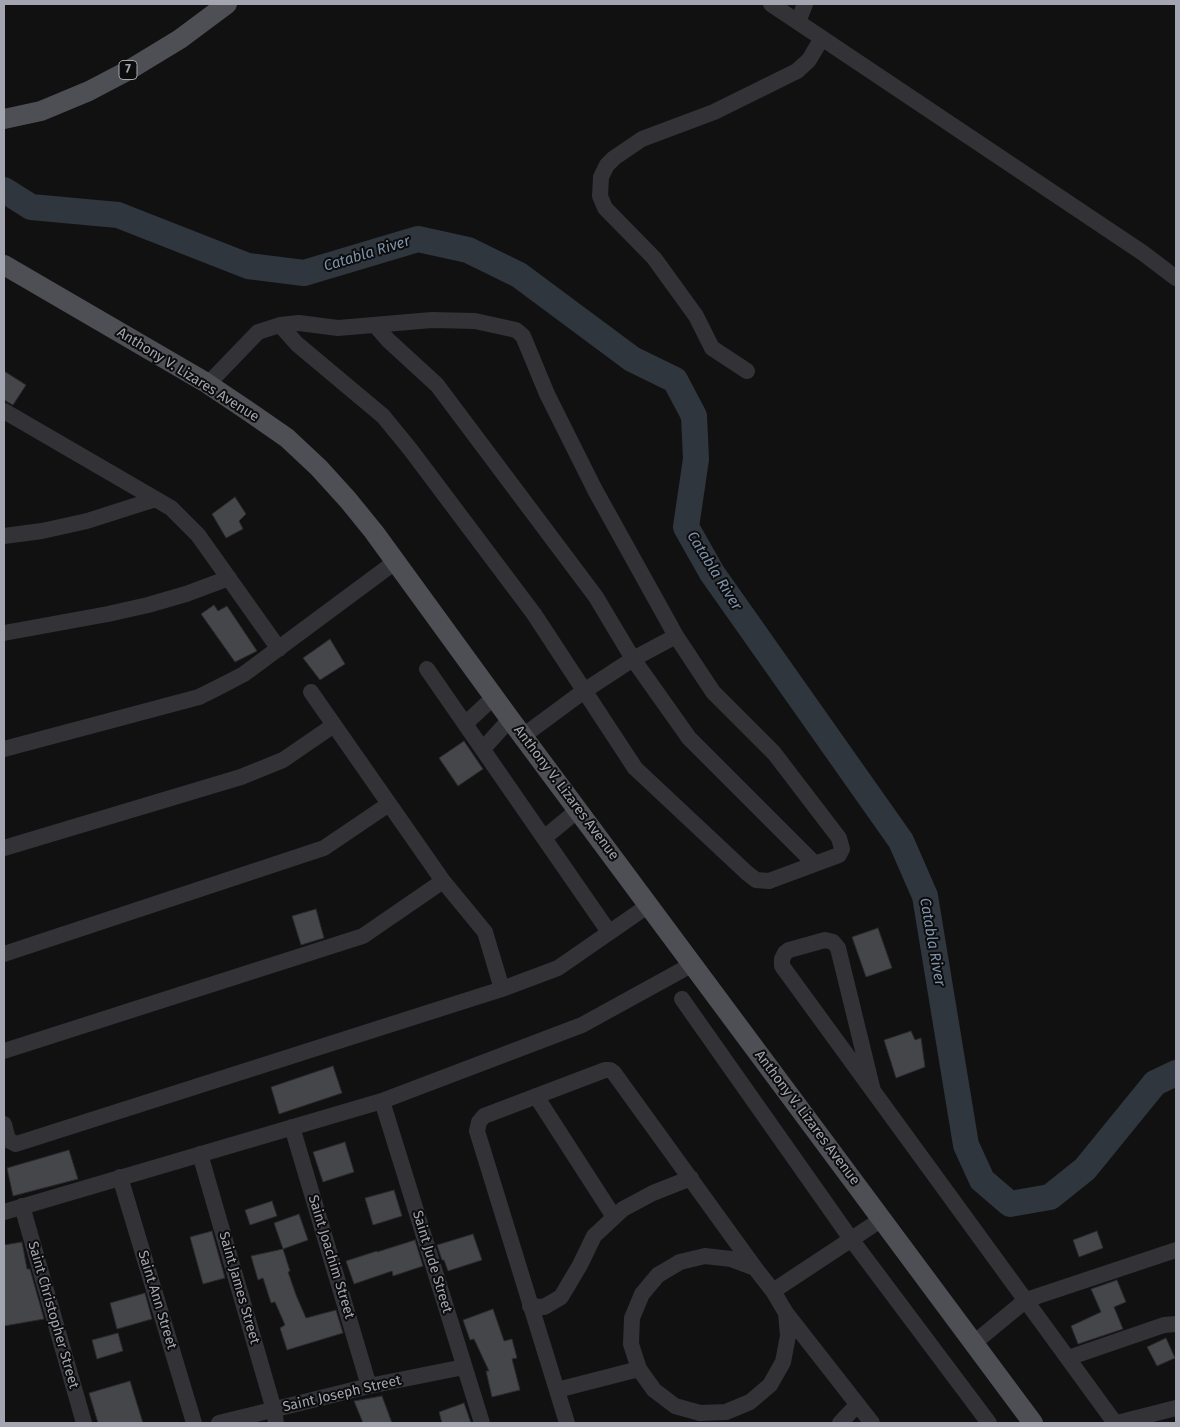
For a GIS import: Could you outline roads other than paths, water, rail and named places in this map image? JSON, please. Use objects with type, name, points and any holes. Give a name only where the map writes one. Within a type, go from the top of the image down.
[{"type":"main road","name":"7","points":[[11,118],[63,103],[129,70],[180,39],[227,4]]},
{"type":"main road","name":"Anthony V. Lizares Avenue","points":[[4,265],[208,384],[287,438],[319,468],[374,532],[510,719],[1033,1423]]},
{"type":"street","points":[[771,4],[1143,253],[1176,278]]},
{"type":"street","points":[[798,22],[805,4]]},
{"type":"street","points":[[747,371],[712,348],[696,316],[654,258],[605,208],[600,196],[601,177],[607,165],[614,158],[624,149],[642,139],[714,112],[797,71],[809,60],[822,38]]},
{"type":"street","points":[[208,384],[258,332],[280,325],[299,323],[338,328],[432,320],[475,321],[510,328],[522,336],[562,426],[595,490],[676,636],[713,692],[774,754],[839,838],[842,849],[839,855],[769,881],[756,880],[635,768],[534,614],[383,416],[297,344],[280,325]]},
{"type":"street","points":[[375,325],[388,340],[437,385],[596,597],[633,659],[689,738],[814,863]]},
{"type":"street","points":[[4,411],[171,508],[198,535],[279,649]]},
{"type":"street","points":[[4,536],[88,522],[156,499]]},
{"type":"street","points":[[4,749],[199,696],[244,674],[395,562]]},
{"type":"street","points":[[4,633],[100,616],[148,605],[186,594],[229,578]]},
{"type":"street","points":[[523,736],[584,691],[633,659],[676,636]]},
{"type":"street","points":[[427,669],[609,932]]},
{"type":"street","points":[[311,692],[443,881],[486,932],[502,989]]},
{"type":"street","points":[[465,724],[494,697]]},
{"type":"street","points":[[482,749],[510,719]]},
{"type":"street","points":[[4,848],[241,778],[283,760],[334,725]]},
{"type":"street","points":[[4,954],[324,848],[389,804]]},
{"type":"street","points":[[544,838],[578,810]]},
{"type":"street","points":[[4,1051],[363,936],[443,881]]},
{"type":"street","points":[[4,1124],[8,1140],[16,1144],[502,989],[558,968],[649,905]]},
{"type":"street","points":[[873,1091],[838,948],[832,942],[825,940],[789,950],[782,958],[782,966],[873,1091],[1026,1300],[1068,1358],[1116,1423],[1176,1408]]},
{"type":"street","points":[[4,1212],[382,1101],[582,1025],[693,964]]},
{"type":"street","points":[[682,999],[851,1239],[989,1423]]},
{"type":"street","points":[[567,1423],[477,1131],[479,1122],[484,1116],[600,1072],[610,1070],[773,1290],[786,1312],[872,1423]]},
{"type":"street","points":[[536,1096],[614,1217]]},
{"type":"street","name":"Saint Jude Street","points":[[382,1101],[482,1423]]},
{"type":"street","name":"Saint Joachim Street","points":[[292,1127],[370,1386]]},
{"type":"street","name":"Saint James Street","points":[[200,1154],[275,1416]]},
{"type":"street","name":"Saint Ann Street","points":[[120,1177],[194,1423]]},
{"type":"street","points":[[530,1306],[544,1307],[561,1297],[594,1236],[623,1209],[653,1193],[691,1178]]},
{"type":"street","name":"Saint Christopher Street","points":[[22,1206],[84,1423]]},
{"type":"street","points":[[773,1290],[882,1219]]},
{"type":"street","points":[[974,1342],[1026,1300],[1176,1250]]},
{"type":"street","points":[[755,1268],[731,1259],[705,1256],[680,1262],[658,1275],[642,1294],[632,1318],[631,1344],[639,1369],[654,1390],[675,1406],[700,1413],[726,1412],[750,1402],[770,1385],[783,1362],[788,1336],[786,1312]]},
{"type":"street","points":[[1068,1358],[1164,1325],[1176,1324]]},
{"type":"street","name":"Saint Joseph Street","points":[[219,1423],[275,1416],[370,1386],[464,1367]]},
{"type":"street","points":[[557,1390],[639,1369]]},
{"type":"street","points":[[840,1423],[857,1405]]},
{"type":"waterway","name":"Catabla River","points":[[4,190],[31,207],[118,215],[248,266],[304,273],[418,239],[468,250],[519,275],[632,359],[675,380],[694,416],[696,459],[686,527],[712,573],[901,841],[925,896],[966,1145],[982,1180],[1010,1204],[1050,1197],[1085,1169],[1155,1083],[1176,1073]]}]
